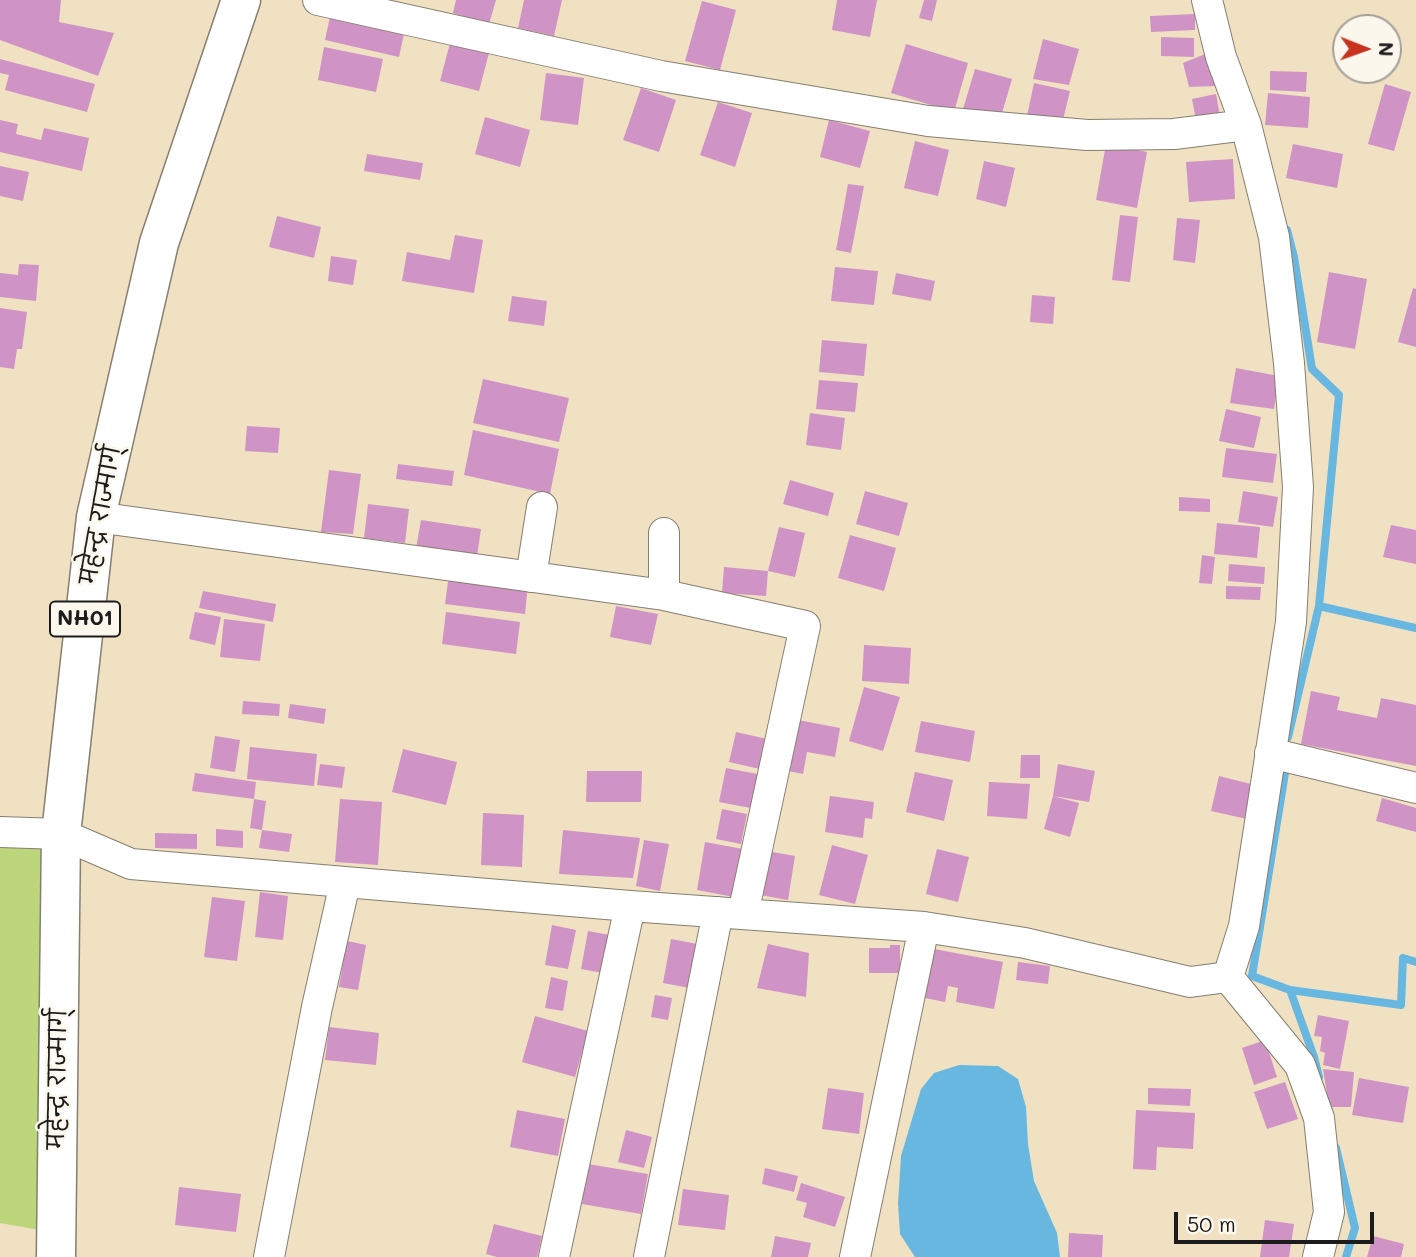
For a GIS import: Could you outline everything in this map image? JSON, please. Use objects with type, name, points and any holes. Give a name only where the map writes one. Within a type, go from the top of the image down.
[{"type":"highway","name":"महेन्द्र राज्मार्ग्","points":[[56,1257],[61,834],[96,517],[159,243],[241,0]]},
{"type":"street","points":[[318,0],[661,76],[928,121],[1087,135],[1174,134],[1246,125]]},
{"type":"street","points":[[1207,0],[1222,57],[1246,125],[1274,236],[1289,363],[1298,487],[1290,622],[1244,926],[1228,977]]},
{"type":"street","points":[[531,577],[542,507]]},
{"type":"street","points":[[96,517],[664,595],[805,626],[730,913],[649,1257]]},
{"type":"street","points":[[664,533],[664,595]]},
{"type":"street","points":[[1270,753],[1416,788]]},
{"type":"street","points":[[0,832],[61,834],[131,864],[630,906],[924,927],[1025,943],[1190,982],[1228,977]]},
{"type":"street","points":[[269,1257],[317,1007],[345,883]]},
{"type":"street","points":[[554,1257],[630,906]]},
{"type":"street","points":[[855,1257],[924,927]]},
{"type":"street","points":[[1228,977],[1300,1065],[1319,1118],[1329,1212],[1318,1257]]},
{"type":"green space","points":[[0,832],[61,834],[56,1233],[0,1223]]},
{"type":"water","points":[[959,1065],[998,1066],[1018,1079],[1026,1107],[1034,1181],[1057,1233],[1060,1257],[915,1257],[900,1234],[898,1203],[901,1156],[921,1089],[934,1073]]},
{"type":"building","points":[[0,0],[61,0],[59,22],[114,33],[98,76],[0,40]]},
{"type":"building","points":[[456,0],[496,0],[489,24],[453,13]]},
{"type":"building","points":[[524,0],[562,0],[554,36],[518,28]]},
{"type":"building","points":[[837,0],[877,0],[870,37],[832,30]]},
{"type":"building","points":[[924,0],[937,0],[932,21],[919,18]]},
{"type":"building","points":[[702,1],[736,10],[720,70],[685,61]]},
{"type":"building","points":[[331,12],[405,29],[399,57],[325,40]]},
{"type":"building","points":[[1195,14],[1195,30],[1151,32],[1150,16]]},
{"type":"building","points":[[1161,37],[1194,38],[1194,57],[1161,56]]},
{"type":"building","points":[[1043,39],[1079,49],[1069,85],[1033,79]]},
{"type":"building","points":[[450,43],[489,53],[479,91],[440,81]]},
{"type":"building","points":[[906,44],[968,63],[954,112],[891,93]]},
{"type":"building","points":[[324,47],[383,59],[376,92],[318,80]]},
{"type":"building","points":[[1210,52],[1216,86],[1189,87],[1183,63]]},
{"type":"building","points":[[0,59],[95,84],[87,112],[5,90],[9,75],[0,73]]},
{"type":"building","points":[[975,69],[1012,79],[1000,120],[963,109]]},
{"type":"building","points":[[1270,71],[1307,72],[1306,92],[1270,90]]},
{"type":"building","points":[[546,73],[584,78],[578,125],[540,120]]},
{"type":"building","points":[[1034,83],[1070,91],[1062,124],[1027,116]]},
{"type":"building","points":[[1385,84],[1411,92],[1394,151],[1368,144]]},
{"type":"building","points":[[641,88],[676,100],[659,152],[623,140]]},
{"type":"building","points":[[1268,93],[1310,97],[1308,128],[1265,125]]},
{"type":"building","points":[[1216,94],[1220,116],[1196,120],[1192,99]]},
{"type":"building","points":[[718,102],[752,113],[735,167],[700,155]]},
{"type":"building","points":[[485,117],[530,130],[520,167],[475,154]]},
{"type":"building","points":[[0,120],[18,124],[16,134],[41,140],[44,128],[89,138],[82,171],[0,152]]},
{"type":"building","points":[[829,120],[870,131],[860,168],[820,157]]},
{"type":"building","points":[[915,141],[949,150],[938,196],[904,188]]},
{"type":"building","points":[[1106,144],[1147,152],[1137,208],[1096,200]]},
{"type":"building","points":[[1293,144],[1343,154],[1337,188],[1286,178]]},
{"type":"building","points":[[367,154],[423,163],[420,180],[364,171]]},
{"type":"building","points":[[1233,159],[1235,199],[1189,202],[1186,162]]},
{"type":"building","points":[[984,161],[1015,168],[1006,207],[976,199]]},
{"type":"building","points":[[0,166],[29,172],[23,201],[0,196]]},
{"type":"building","points":[[848,184],[864,186],[851,253],[836,250]]},
{"type":"building","points":[[1120,215],[1138,217],[1130,282],[1112,280]]},
{"type":"building","points":[[277,216],[321,227],[314,258],[269,247]]},
{"type":"building","points":[[1177,218],[1200,220],[1195,263],[1173,260]]},
{"type":"building","points":[[455,235],[483,240],[474,293],[402,281],[407,252],[450,260]]},
{"type":"building","points":[[331,256],[357,260],[353,285],[328,281]]},
{"type":"building","points":[[19,264],[39,265],[36,301],[0,297],[0,273],[18,275]]},
{"type":"building","points":[[835,267],[878,271],[874,305],[831,301]]},
{"type":"building","points":[[1329,272],[1367,279],[1355,349],[1317,342]]},
{"type":"building","points":[[896,273],[935,281],[931,301],[892,294]]},
{"type":"building","points":[[1413,288],[1416,289],[1416,347],[1398,342]]},
{"type":"building","points":[[1032,295],[1055,297],[1053,324],[1030,322]]},
{"type":"building","points":[[512,296],[547,301],[544,326],[508,321]]},
{"type":"building","points":[[0,308],[27,312],[22,349],[17,349],[14,369],[0,367]]},
{"type":"building","points":[[822,340],[867,344],[864,376],[819,372]]},
{"type":"building","points":[[1236,368],[1279,376],[1274,409],[1230,403]]},
{"type":"building","points":[[483,379],[569,398],[559,442],[473,423]]},
{"type":"building","points":[[819,380],[858,383],[855,412],[816,409]]},
{"type":"building","points":[[1226,409],[1261,417],[1254,448],[1219,441]]},
{"type":"building","points":[[810,413],[845,418],[841,450],[806,445]]},
{"type":"building","points":[[247,426],[280,428],[278,453],[245,451]]},
{"type":"building","points":[[473,430],[559,449],[550,494],[464,475]]},
{"type":"building","points":[[1226,448],[1277,454],[1273,483],[1222,477]]},
{"type":"building","points":[[398,464],[454,471],[452,486],[396,479]]},
{"type":"building","points":[[329,470],[361,474],[353,534],[321,532]]},
{"type":"building","points":[[790,480],[834,493],[828,516],[783,504]]},
{"type":"building","points":[[865,491],[908,503],[899,536],[856,524]]},
{"type":"building","points":[[1243,491],[1278,497],[1273,527],[1238,522]]},
{"type":"building","points":[[1179,497],[1210,499],[1210,512],[1179,511]]},
{"type":"building","points":[[368,504],[409,509],[405,543],[364,538]]},
{"type":"building","points":[[421,520],[481,529],[476,563],[415,554]]},
{"type":"building","points":[[1217,523],[1260,527],[1257,558],[1214,554]]},
{"type":"building","points":[[1391,525],[1416,530],[1416,564],[1383,557]]},
{"type":"building","points":[[779,527],[805,533],[795,577],[768,571]]},
{"type":"building","points":[[850,535],[896,548],[884,591],[838,578]]},
{"type":"building","points":[[1202,555],[1215,557],[1212,584],[1199,583]]},
{"type":"building","points":[[1229,564],[1265,567],[1264,584],[1228,581]]},
{"type":"building","points":[[724,567],[768,571],[766,596],[722,593]]},
{"type":"building","points":[[449,574],[528,584],[525,614],[445,604]]},
{"type":"building","points":[[1226,586],[1261,587],[1260,600],[1226,599]]},
{"type":"building","points":[[203,591],[276,604],[273,622],[199,608]]},
{"type":"building","points":[[616,606],[658,614],[651,645],[610,637]]},
{"type":"building","points":[[195,612],[221,617],[215,645],[189,639]]},
{"type":"building","points":[[446,612],[520,622],[516,654],[442,644]]},
{"type":"building","points":[[224,619],[265,624],[260,661],[220,657]]},
{"type":"building","points":[[864,645],[911,648],[909,684],[862,681]]},
{"type":"building","points":[[864,687],[900,697],[883,751],[849,741]]},
{"type":"building","points":[[1311,691],[1340,697],[1337,710],[1377,718],[1381,698],[1416,705],[1416,766],[1301,744]]},
{"type":"building","points":[[243,701],[280,704],[279,716],[242,714]]},
{"type":"building","points":[[290,704],[326,709],[324,724],[288,718]]},
{"type":"building","points":[[798,720],[840,728],[835,757],[807,752],[803,774],[788,771]]},
{"type":"building","points":[[921,721],[975,731],[970,762],[915,752]]},
{"type":"building","points":[[736,732],[767,739],[760,769],[729,762]]},
{"type":"building","points":[[215,736],[240,740],[235,772],[210,768]]},
{"type":"building","points":[[250,747],[317,754],[314,786],[247,779]]},
{"type":"building","points":[[403,749],[457,762],[446,805],[392,792]]},
{"type":"building","points":[[1021,755],[1040,755],[1040,778],[1020,778]]},
{"type":"building","points":[[320,764],[345,767],[342,788],[317,785]]},
{"type":"building","points":[[1058,764],[1095,771],[1089,802],[1053,796]]},
{"type":"building","points":[[726,768],[763,775],[756,809],[719,802]]},
{"type":"building","points":[[587,771],[642,771],[641,802],[586,802]]},
{"type":"building","points":[[915,772],[953,780],[944,821],[906,812]]},
{"type":"building","points":[[195,773],[256,782],[254,799],[192,791]]},
{"type":"building","points":[[1219,776],[1255,785],[1247,819],[1211,811]]},
{"type":"building","points":[[989,782],[1030,784],[1027,819],[987,816]]},
{"type":"building","points":[[830,796],[874,802],[872,819],[865,818],[863,838],[825,832]]},
{"type":"building","points":[[1053,796],[1079,803],[1070,837],[1044,829]]},
{"type":"building","points":[[1382,798],[1416,808],[1416,832],[1376,821]]},
{"type":"building","points":[[254,799],[266,801],[262,830],[250,828]]},
{"type":"building","points":[[340,799],[382,802],[378,865],[335,862]]},
{"type":"building","points":[[722,809],[747,814],[741,844],[716,839]]},
{"type":"building","points":[[483,813],[524,815],[522,867],[481,865]]},
{"type":"building","points":[[216,829],[243,831],[243,848],[216,846]]},
{"type":"building","points":[[262,830],[292,834],[289,852],[259,848]]},
{"type":"building","points":[[563,830],[640,838],[633,878],[559,874]]},
{"type":"building","points":[[155,833],[197,834],[197,849],[155,848]]},
{"type":"building","points":[[644,840],[669,844],[660,891],[636,886]]},
{"type":"building","points":[[705,842],[743,849],[734,897],[697,890]]},
{"type":"building","points":[[832,845],[868,855],[855,904],[819,895]]},
{"type":"building","points":[[937,849],[969,857],[958,902],[926,894]]},
{"type":"building","points":[[761,850],[795,856],[788,900],[754,894]]},
{"type":"building","points":[[260,892],[288,896],[283,940],[255,937]]},
{"type":"building","points":[[212,897],[245,901],[237,961],[204,957]]},
{"type":"building","points":[[552,925],[576,930],[568,969],[545,965]]},
{"type":"building","points":[[588,931],[615,936],[608,974],[581,969]]},
{"type":"building","points":[[671,939],[708,946],[700,990],[663,983]]},
{"type":"building","points":[[347,941],[366,945],[358,990],[339,987]]},
{"type":"building","points":[[768,944],[809,953],[806,997],[757,988]]},
{"type":"building","points":[[890,945],[900,945],[900,973],[869,973],[869,948],[890,948]]},
{"type":"building","points":[[929,948],[1003,962],[994,1009],[956,1002],[958,988],[948,986],[945,1002],[920,997]]},
{"type":"building","points":[[1018,962],[1050,966],[1048,984],[1016,980]]},
{"type":"building","points":[[551,977],[568,981],[563,1011],[545,1008]]},
{"type":"building","points":[[655,995],[672,998],[668,1020],[651,1017]]},
{"type":"building","points":[[1318,1015],[1349,1021],[1340,1069],[1323,1065],[1325,1053],[1320,1051],[1322,1037],[1314,1036]]},
{"type":"building","points":[[535,1016],[588,1031],[575,1077],[522,1062]]},
{"type":"building","points":[[329,1027],[379,1033],[376,1065],[325,1060]]},
{"type":"building","points":[[1265,1040],[1277,1077],[1254,1085],[1242,1048]]},
{"type":"building","points":[[1323,1069],[1354,1072],[1351,1107],[1329,1107]]},
{"type":"building","points":[[1359,1078],[1409,1087],[1403,1123],[1352,1115]]},
{"type":"building","points":[[1285,1082],[1298,1119],[1267,1129],[1254,1092]]},
{"type":"building","points":[[828,1088],[864,1093],[859,1134],[822,1129]]},
{"type":"building","points":[[1148,1088],[1191,1089],[1190,1106],[1148,1104]]},
{"type":"building","points":[[517,1110],[565,1119],[558,1156],[510,1147]]},
{"type":"building","points":[[1136,1110],[1195,1113],[1193,1149],[1157,1147],[1156,1170],[1133,1169]]},
{"type":"building","points":[[626,1130],[652,1137],[644,1168],[618,1162]]},
{"type":"building","points":[[588,1164],[648,1174],[641,1214],[582,1204]]},
{"type":"building","points":[[765,1168],[798,1176],[794,1192],[762,1184]]},
{"type":"building","points":[[801,1183],[845,1197],[835,1227],[803,1217],[807,1203],[796,1200]]},
{"type":"building","points":[[179,1187],[241,1194],[236,1232],[175,1225]]},
{"type":"building","points":[[683,1189],[729,1195],[725,1230],[678,1225]]},
{"type":"building","points":[[1265,1220],[1294,1224],[1289,1257],[1260,1257]]},
{"type":"building","points":[[494,1224],[542,1236],[537,1257],[497,1257],[486,1254]]},
{"type":"building","points":[[1069,1233],[1103,1235],[1102,1257],[1068,1257]]},
{"type":"building","points":[[775,1236],[811,1243],[808,1257],[771,1257]]},
{"type":"building","points":[[1373,1236],[1404,1244],[1401,1257],[1367,1257]]},
{"type":"waterway","points":[[1287,230],[1294,257],[1312,369],[1339,395],[1319,606],[1288,737]]},
{"type":"waterway","points":[[1319,606],[1416,628]]},
{"type":"waterway","points":[[1285,773],[1252,976],[1290,990],[1401,1005],[1403,958],[1416,962]]},
{"type":"waterway","points":[[1290,990],[1319,1077]]},
{"type":"waterway","points":[[1336,1148],[1355,1228],[1346,1257]]}]
